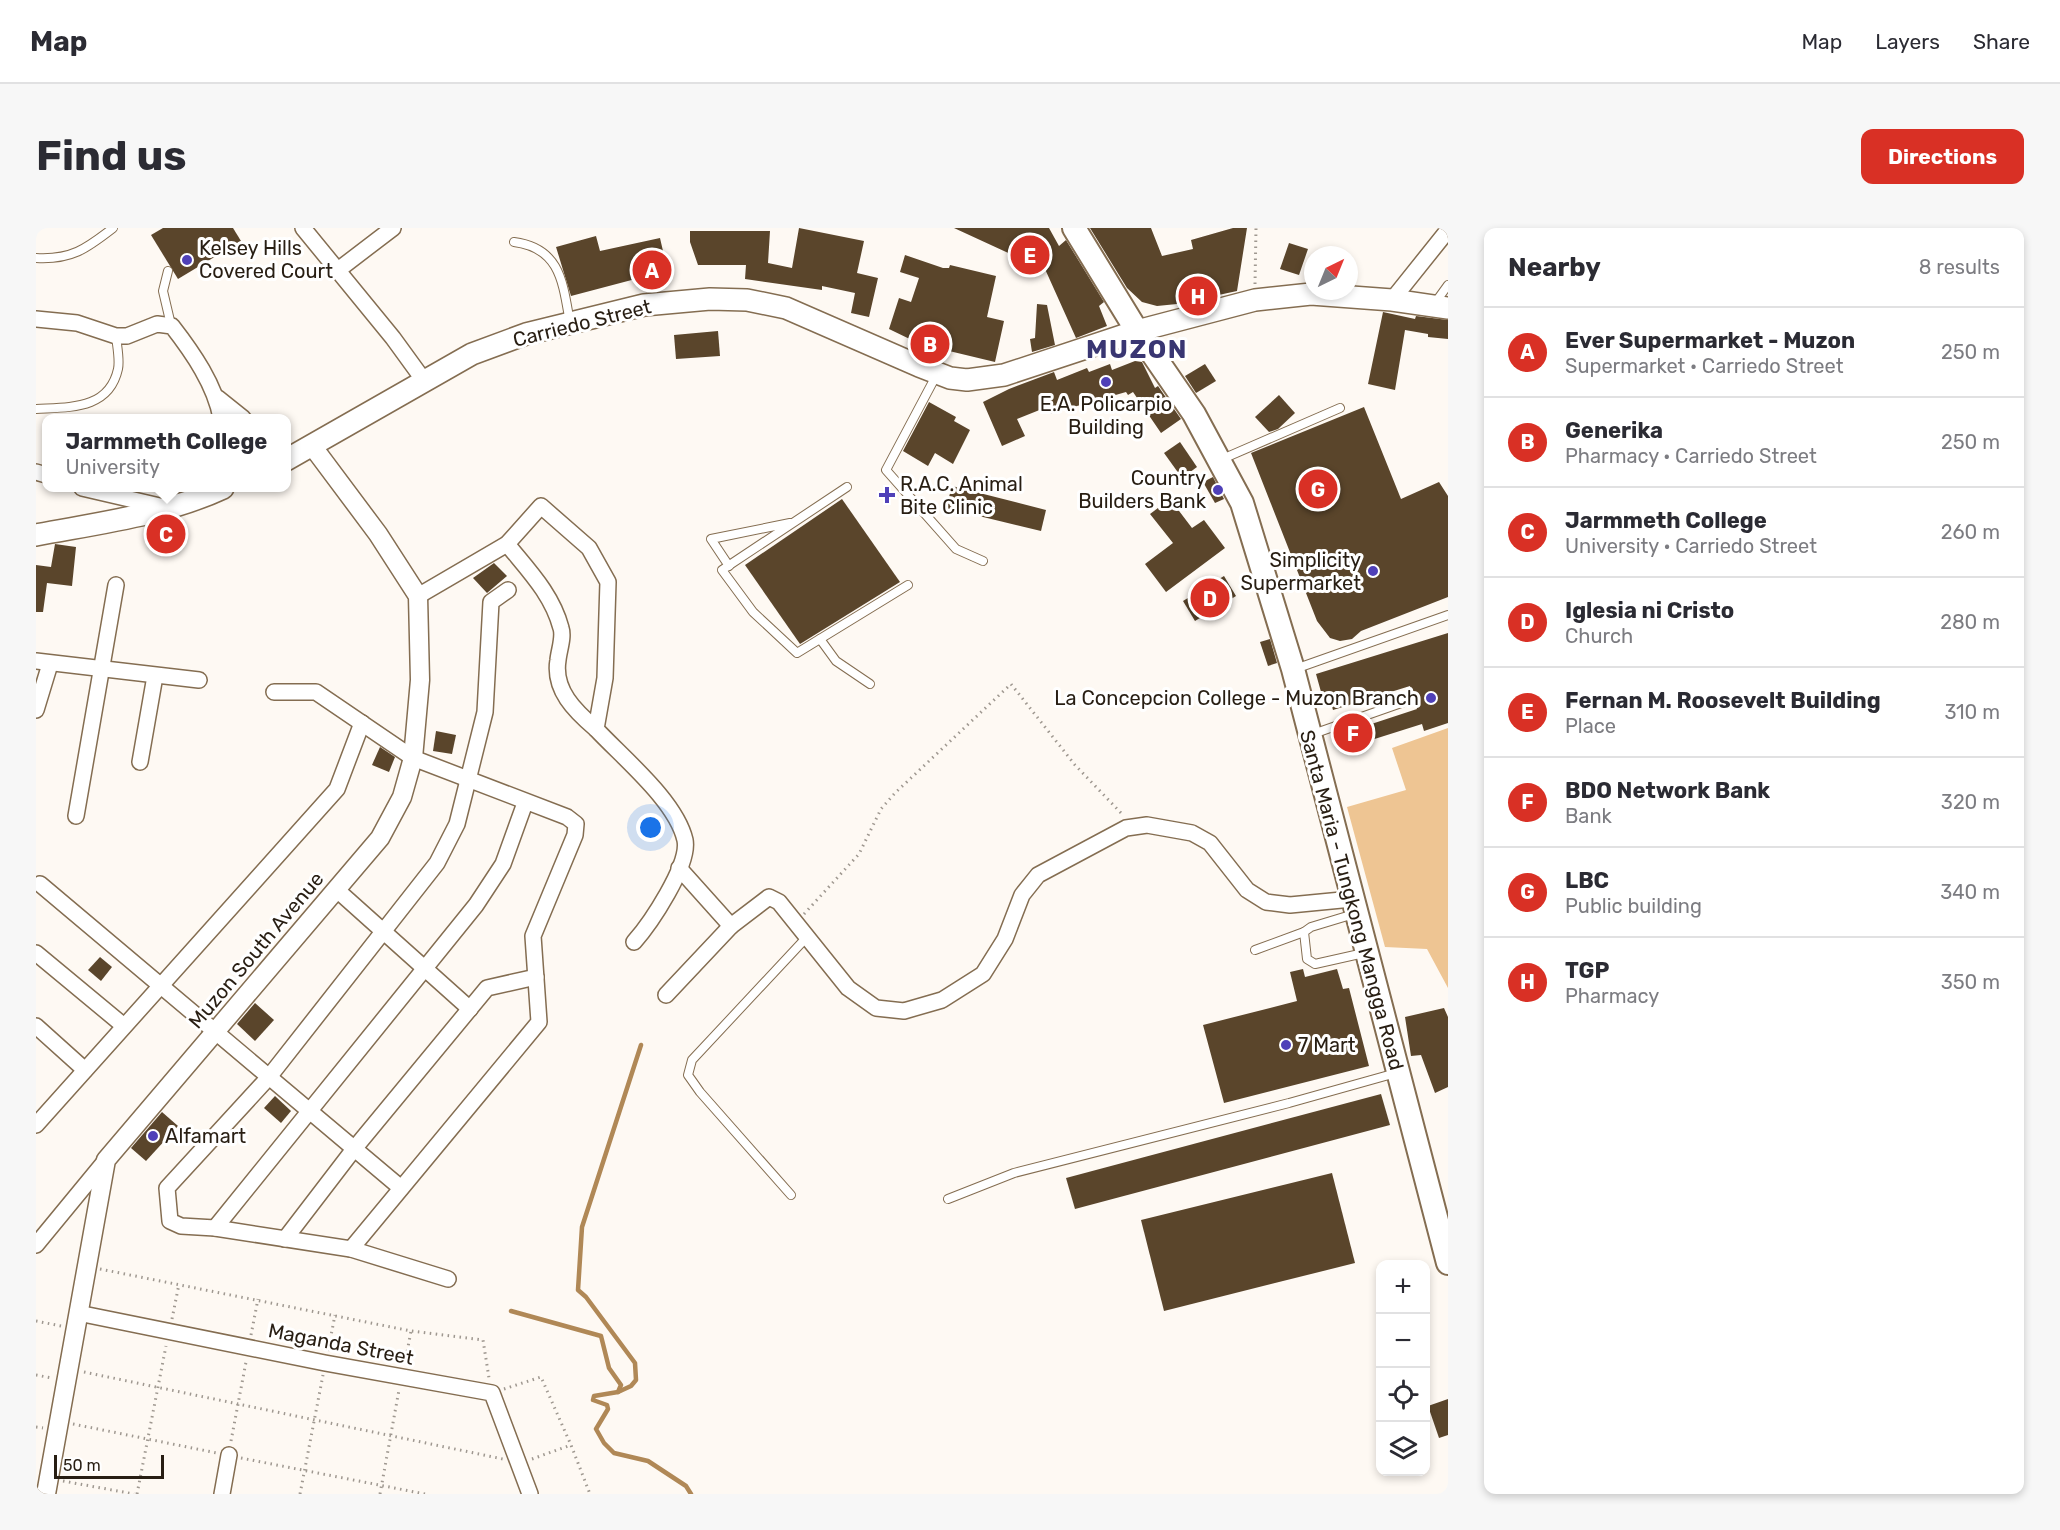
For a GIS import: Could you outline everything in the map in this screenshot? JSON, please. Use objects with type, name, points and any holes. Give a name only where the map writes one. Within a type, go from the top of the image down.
[{"type":"main road","name":"Santa Maria - Tungkong Mangga Road","points":[[1074,228],[1137,331],[1194,414],[1242,503],[1293,669],[1448,1263]]},
{"type":"main road","name":"Carriedo Street","points":[[291,458],[472,354],[526,334],[644,305],[710,299],[747,300],[786,308],[938,373],[967,380],[986,379],[1137,331],[1255,300],[1311,294],[1392,300],[1440,307]]},
{"type":"main road","points":[[36,535],[170,508],[196,501],[215,492]]},
{"type":"street","points":[[303,228],[425,382]]},
{"type":"street","points":[[338,270],[393,228]]},
{"type":"street","points":[[1392,300],[1448,230]]},
{"type":"street","points":[[36,319],[77,323],[116,336],[127,336],[157,324],[172,326],[187,345],[218,398],[238,414]]},
{"type":"street","points":[[218,398],[220,414]]},
{"type":"street","points":[[313,447],[378,534],[418,596],[507,544],[541,506],[589,548],[608,582],[605,678],[596,729]]},
{"type":"street","points":[[94,492],[170,508]]},
{"type":"street","points":[[507,544],[550,596],[562,631],[557,664],[560,684],[572,708],[596,729],[670,808],[685,842],[676,878],[646,928],[634,942]]},
{"type":"street","points":[[76,816],[116,585]]},
{"type":"street","points":[[448,1279],[351,1249],[215,1228],[181,1226],[170,1221],[167,1188],[268,1077],[437,863],[457,824],[485,712],[491,602],[508,590]]},
{"type":"street","name":"Muzon South Avenue","points":[[106,1160],[380,838],[402,797],[413,758],[420,680],[418,596]]},
{"type":"street","points":[[36,710],[43,663],[200,680]]},
{"type":"street","points":[[140,762],[155,676]]},
{"type":"street","points":[[274,692],[316,692],[413,758],[567,817],[576,824],[575,835],[532,936],[539,1022],[351,1249]]},
{"type":"street","points":[[39,1116],[85,1070],[337,789],[362,723]]},
{"type":"street","points":[[215,1228],[476,905],[503,864],[525,802]]},
{"type":"street","points":[[666,995],[731,926],[769,897],[779,902],[848,987],[876,1008],[904,1011],[942,1000],[983,974],[1005,939],[1022,895],[1038,875],[1126,828],[1147,825],[1192,833],[1210,843],[1247,890],[1266,902],[1354,906]]},
{"type":"street","points":[[679,868],[731,926]]},
{"type":"street","points":[[40,884],[400,1188]]},
{"type":"street","points":[[337,890],[470,1009]]},
{"type":"street","points":[[36,953],[124,1026]]},
{"type":"street","points":[[285,1239],[354,1149],[487,988],[536,977]]},
{"type":"street","points":[[36,1026],[85,1070]]},
{"type":"street","points":[[36,1245],[106,1160]]},
{"type":"street","points":[[47,1486],[106,1160]]},
{"type":"street","name":"Maganda Street","points":[[76,1321],[169,1332],[492,1393]]},
{"type":"street","points":[[492,1393],[530,1494]]},
{"type":"street","points":[[222,1494],[229,1455]]},
{"type":"lane","points":[[36,258],[58,260],[83,250],[113,228]]},
{"type":"lane","points":[[514,242],[538,248],[558,270],[570,323]]},
{"type":"lane","points":[[168,271],[163,291],[172,326]]},
{"type":"lane","points":[[1440,307],[1448,285]]},
{"type":"lane","points":[[36,409],[81,407],[104,395],[118,369],[116,336]]},
{"type":"lane","points":[[938,373],[886,470],[956,549],[983,561]]},
{"type":"lane","points":[[1220,460],[1340,408]]},
{"type":"lane","points":[[847,487],[722,570],[753,612],[797,653],[908,585]]},
{"type":"lane","points":[[729,566],[711,539],[795,522]]},
{"type":"lane","points":[[1293,669],[1448,615]]},
{"type":"lane","points":[[820,639],[836,661],[870,684]]},
{"type":"lane","points":[[1309,735],[1407,700]]},
{"type":"lane","points":[[1255,950],[1304,932],[1354,906]]},
{"type":"lane","points":[[1304,932],[1307,958],[1315,964],[1366,952]]},
{"type":"lane","points":[[791,1195],[700,1092],[688,1075],[692,1060],[806,938]]},
{"type":"lane","points":[[948,1199],[1014,1173],[1277,1106],[1398,1072]]},
{"type":"path","points":[[1255,300],[1256,228]]},
{"type":"path","points":[[794,923],[859,854],[881,809],[895,793],[1011,684],[1075,765],[1135,827]]},
{"type":"path","points":[[87,1267],[411,1331],[483,1340],[492,1393],[541,1377],[590,1494]]},
{"type":"path","points":[[47,1486],[136,1494],[179,1284]]},
{"type":"path","points":[[229,1455],[258,1299]]},
{"type":"path","points":[[300,1494],[335,1315]]},
{"type":"path","points":[[36,1321],[76,1321]]},
{"type":"path","points":[[380,1494],[411,1331]]},
{"type":"path","points":[[67,1369],[520,1463],[571,1445]]},
{"type":"path","points":[[58,1421],[424,1494]]},
{"type":"shaded area","points":[[1448,728],[1448,988],[1427,949],[1385,947],[1347,807],[1406,790],[1392,748]]},
{"type":"building","name":"Kelsey Hills Covered Court","points":[[163,228],[233,228],[241,241],[178,279],[151,235]]},
{"type":"building","points":[[799,228],[864,241],[857,273],[878,278],[869,317],[851,313],[855,293],[822,286],[822,290],[745,279],[746,265],[698,265],[690,242],[690,231],[770,231],[768,263],[792,268]]},
{"type":"building","points":[[954,228],[1049,228],[1059,246],[1066,240],[1104,302],[1099,306],[1107,326],[1076,338],[1045,269],[1036,272],[1030,263]]},
{"type":"building","points":[[1090,228],[1151,228],[1162,256],[1193,249],[1191,240],[1233,228],[1247,228],[1237,291],[1177,304],[1157,306],[1142,302],[1127,288]]},
{"type":"building","points":[[596,236],[600,251],[660,238],[669,277],[643,277],[571,296],[556,247]]},
{"type":"building","points":[[1289,243],[1304,248],[1304,261],[1299,275],[1280,269]]},
{"type":"building","points":[[905,255],[943,268],[949,268],[950,265],[996,276],[987,317],[1004,321],[995,362],[920,344],[889,329],[899,298],[911,302],[919,278],[900,272]]},
{"type":"building","points":[[1037,304],[1047,305],[1055,345],[1032,352],[1030,339],[1035,338]]},
{"type":"building","points":[[1383,312],[1415,319],[1416,316],[1448,320],[1448,339],[1428,337],[1428,334],[1405,330],[1395,390],[1368,384]]},
{"type":"building","points":[[718,331],[720,356],[676,359],[674,335]]},
{"type":"building","points":[[1135,361],[1142,362],[1155,388],[1158,386],[1181,419],[1161,433],[1133,392],[1128,395],[1126,392],[1049,414],[1047,407],[1017,419],[1025,436],[1002,446],[983,402],[1009,389],[1054,372],[1057,380],[1087,368],[1089,372],[1110,364],[1112,370]]},
{"type":"building","points":[[1205,364],[1216,381],[1196,393],[1185,376]]},
{"type":"building","points":[[1279,395],[1295,413],[1278,429],[1269,432],[1255,417]]},
{"type":"building","points":[[929,402],[956,417],[954,421],[970,430],[953,464],[935,453],[928,466],[903,451]]},
{"type":"building","points":[[1364,407],[1401,499],[1439,482],[1448,496],[1448,597],[1361,631],[1352,639],[1340,641],[1330,638],[1317,621],[1251,453]]},
{"type":"building","points":[[1180,442],[1197,467],[1182,478],[1164,453]]},
{"type":"building","points":[[1213,477],[1224,499],[1215,503],[1203,482]]},
{"type":"building","points":[[952,486],[1046,510],[1041,531],[946,508]]},
{"type":"building","points":[[842,499],[900,582],[800,644],[745,565]]},
{"type":"building","points":[[1170,499],[1192,528],[1204,520],[1225,548],[1166,592],[1145,564],[1173,543],[1150,514]]},
{"type":"building","points":[[55,544],[76,547],[72,586],[47,583],[43,612],[36,612],[36,565],[51,567]]},
{"type":"building","points":[[494,563],[507,576],[487,593],[473,578]]},
{"type":"building","points":[[1224,576],[1236,596],[1195,621],[1183,601]]},
{"type":"building","points":[[1448,633],[1448,723],[1424,731],[1422,724],[1346,748],[1341,734],[1417,709],[1410,686],[1333,710],[1329,697],[1323,699],[1316,674]]},
{"type":"building","points":[[1270,639],[1277,663],[1268,666],[1260,642]]},
{"type":"building","points":[[436,731],[456,735],[452,754],[433,751]]},
{"type":"building","points":[[380,747],[395,757],[389,772],[372,765]]},
{"type":"building","points":[[100,957],[112,967],[101,981],[88,970]]},
{"type":"building","name":"7 Mart","points":[[1303,969],[1305,977],[1337,969],[1343,989],[1349,988],[1369,1066],[1224,1103],[1203,1025],[1297,1001],[1290,972]]},
{"type":"building","points":[[255,1003],[274,1020],[255,1041],[237,1024]]},
{"type":"building","points":[[1444,1008],[1448,1017],[1448,1087],[1435,1093],[1421,1055],[1411,1056],[1405,1017]]},
{"type":"building","points":[[1381,1094],[1390,1125],[1075,1209],[1066,1178]]},
{"type":"building","points":[[275,1096],[291,1111],[281,1123],[264,1108]]},
{"type":"building","name":"Alfamart","points":[[162,1112],[178,1126],[146,1161],[131,1148]]},
{"type":"building","points":[[1332,1173],[1355,1263],[1164,1311],[1141,1220]]},
{"type":"building","points":[[1448,1399],[1448,1435],[1439,1438],[1430,1405]]},
{"type":"waterway","points":[[618,1392],[631,1386],[636,1380],[635,1363],[586,1297],[578,1290],[582,1227],[641,1045]]},
{"type":"waterway","points":[[511,1311],[601,1336],[609,1368],[621,1385],[618,1392],[594,1396],[593,1400],[607,1405],[608,1409],[596,1429],[604,1443],[614,1453],[648,1461],[686,1486],[691,1494]]},
{"type":"place","name":"Fernan M. Roosevelt Building","points":[[1030,255]]},
{"type":"place","name":"Kelsey Hills Covered Court","points":[[187,260]]},
{"type":"place","name":"Ever Supermarket - Muzon","points":[[652,270]]},
{"type":"place","name":"TGP","points":[[1198,296]]},
{"type":"place","name":"Generika","points":[[930,344]]},
{"type":"place","name":"E.A. Policarpio Building","points":[[1106,382]]},
{"type":"place","name":"LBC","points":[[1318,489]]},
{"type":"place","name":"Country Builders Bank","points":[[1218,490]]},
{"type":"place","name":"R.A.C. Animal Bite Clinic","points":[[887,495]]},
{"type":"place","name":"Jarmmeth College","points":[[166,534]]},
{"type":"place","name":"Simplicity Supermarket","points":[[1373,571]]},
{"type":"place","name":"Iglesia ni Cristo","points":[[1210,598]]},
{"type":"place","name":"La Concepcion College - Muzon Branch","points":[[1431,698]]},
{"type":"place","name":"BDO Network Bank","points":[[1353,733]]},
{"type":"place","name":"7 Mart","points":[[1286,1045]]},
{"type":"place","name":"Alfamart","points":[[153,1136]]},
{"type":"district","name":"MUZON","points":[[1137,349]]}]
